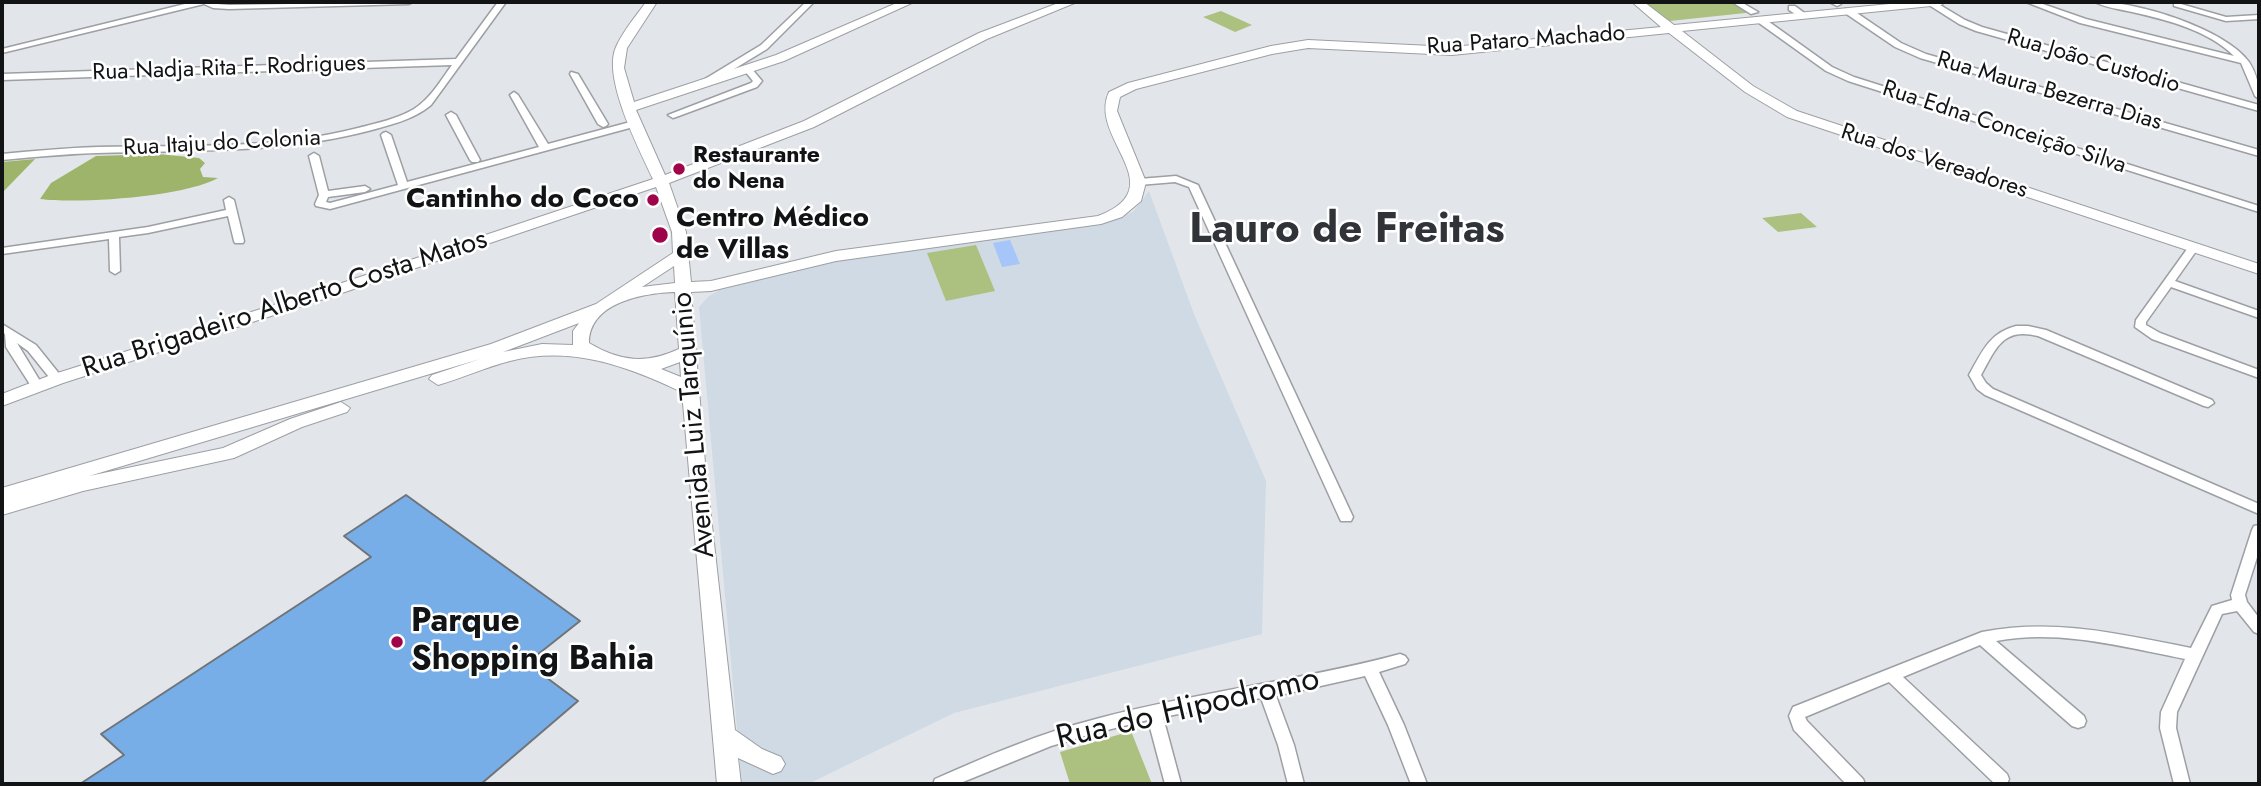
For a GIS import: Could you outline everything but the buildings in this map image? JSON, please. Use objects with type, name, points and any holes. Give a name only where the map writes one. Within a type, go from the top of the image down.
[{"type":"street","points":[[2,51],[204,2],[213,6],[229,6],[409,2]]},
{"type":"street","name":"Rua Itaju do Colonia","points":[[2,157],[60,152],[277,144],[338,137],[402,118],[421,109],[502,2]]},
{"type":"street","name":"Avenida Luiz Tarquínio","points":[[651,2],[621,48],[618,59],[632,117],[661,181],[679,232],[690,388],[729,784]]},
{"type":"street","points":[[402,182],[585,133],[632,117],[708,81],[764,47],[810,2]]},
{"type":"street","points":[[708,81],[748,70],[908,2]]},
{"type":"street","name":"Rua Brigadeiro Alberto Costa Matos","points":[[2,400],[57,379],[324,294],[708,165],[809,124],[983,36],[1071,2]]},
{"type":"street","name":"Rua dos Vereadores","points":[[1637,2],[1749,89],[1792,114],[2259,269]]},
{"type":"street","name":"Rua Edna Conceição Silva","points":[[1736,2],[1829,69],[1851,79],[2259,209]]},
{"type":"street","points":[[1758,17],[1792,8],[1865,2]]},
{"type":"street","points":[[1758,17],[1936,2]]},
{"type":"street","name":"Rua João Custodio","points":[[1936,2],[1962,22],[1979,29],[2259,108]]},
{"type":"street","points":[[2030,2],[2102,27],[2244,61]]},
{"type":"street","points":[[2099,2],[2168,18]]},
{"type":"street","points":[[2127,2],[2216,40],[2244,61],[2259,96]]},
{"type":"street","points":[[2168,18],[2176,3],[2226,19],[2259,17]]},
{"type":"street","points":[[1792,8],[1803,15]]},
{"type":"street","name":"Rua Maura Bezerra Dias","points":[[1848,11],[1898,45],[1923,56],[2259,153]]},
{"type":"street","name":"Rua Pataro Machado","points":[[1139,182],[1110,111],[1114,95],[1132,86],[1227,62],[1308,47],[1390,47],[1452,51],[1758,17]]},
{"type":"street","name":"Rua Nadja Rita F. Rodrigues","points":[[7,76],[457,62]]},
{"type":"street","points":[[673,116],[754,86],[758,81],[748,70]]},
{"type":"street","points":[[574,74],[603,124]]},
{"type":"street","points":[[2,83],[7,76]]},
{"type":"street","points":[[514,95],[544,144]]},
{"type":"street","points":[[452,116],[475,160]]},
{"type":"street","points":[[585,133],[603,124],[632,117]]},
{"type":"street","points":[[386,135],[402,182]]},
{"type":"street","points":[[314,156],[324,195],[320,204],[330,206],[475,160],[510,154]]},
{"type":"street","points":[[621,296],[661,288],[685,296],[711,286],[875,249],[1101,220],[1129,206],[1136,198],[1139,182],[1176,179],[1193,185],[1346,517]]},
{"type":"street","points":[[2,251],[114,236],[230,206],[239,240]]},
{"type":"street","points":[[114,236],[115,271]]},
{"type":"street","points":[[2194,247],[2140,322],[2141,327],[2156,336],[2259,374]]},
{"type":"street","points":[[2,495],[254,422],[497,348],[560,326],[621,296],[681,254]]},
{"type":"street","points":[[2169,283],[2259,315]]},
{"type":"street","points":[[594,353],[581,345],[581,331],[602,307]]},
{"type":"street","points":[[2208,403],[2042,333],[2023,328],[2011,328],[2003,332],[1975,375],[1981,386],[1989,392],[2259,509]]},
{"type":"street","points":[[6,331],[32,348],[57,379]]},
{"type":"street","points":[[6,331],[12,347],[37,386]]},
{"type":"street","points":[[2,509],[130,472],[185,464],[254,444],[296,423],[518,353],[565,348],[594,353],[643,366],[690,388]]},
{"type":"street","points":[[643,366],[663,363],[687,352]]},
{"type":"street","points":[[254,422],[262,427],[262,434],[254,444]]},
{"type":"street","points":[[185,464],[179,459],[178,453],[180,446],[188,439]]},
{"type":"street","points":[[2259,530],[2238,595],[2240,604],[2259,628]]},
{"type":"street","points":[[2182,784],[2168,728],[2169,712],[2212,617],[2217,610],[2240,604]]},
{"type":"street","points":[[1857,784],[1800,725],[1797,716],[1799,712],[1982,638],[2012,630],[2061,632],[2196,654]]},
{"type":"street","points":[[1982,638],[2078,721]]},
{"type":"street","name":"Rua do Hipodromo","points":[[941,784],[1069,735],[1117,720],[1370,669],[1399,660]]},
{"type":"street","points":[[1370,669],[1419,784]]},
{"type":"street","points":[[1892,676],[2001,779]]},
{"type":"street","points":[[1266,691],[1286,745],[1296,784]]},
{"type":"street","points":[[1154,713],[1173,784]]},
{"type":"street","points":[[723,734],[754,756],[773,764]]},
{"type":"shaded area","points":[[1149,191],[1194,314],[1266,481],[1262,634],[954,713],[808,784],[742,784],[699,307],[719,290],[867,254],[1101,224],[1133,212]]},
{"type":"green space","points":[[1641,2],[1734,2],[1755,12],[1670,21]]},
{"type":"green space","points":[[1221,11],[1252,25],[1235,32],[1203,17]]},
{"type":"green space","points":[[158,154],[199,158],[205,163],[200,169],[203,177],[218,178],[202,185],[157,194],[79,201],[40,199],[51,183],[96,156]]},
{"type":"green space","points":[[35,159],[2,193],[2,162]]},
{"type":"green space","points":[[1801,213],[1817,227],[1778,232],[1762,218]]},
{"type":"green space","points":[[976,245],[995,291],[946,301],[927,253]]},
{"type":"green space","points":[[1131,731],[1152,784],[1070,784],[1060,752]]},
{"type":"water","points":[[1010,240],[1020,264],[1002,267],[993,243]]},
{"type":"place","name":"Restaurante do Nena","points":[[679,169]]},
{"type":"place","name":"Cantinho do Coco","points":[[653,200]]},
{"type":"place","name":"Centro Médico de Villas","points":[[660,235]]},
{"type":"place","name":"Parque Shopping Bahia","points":[[397,642]]},
{"type":"district","name":"Lauro de Freitas","points":[[1347,232]]}]
